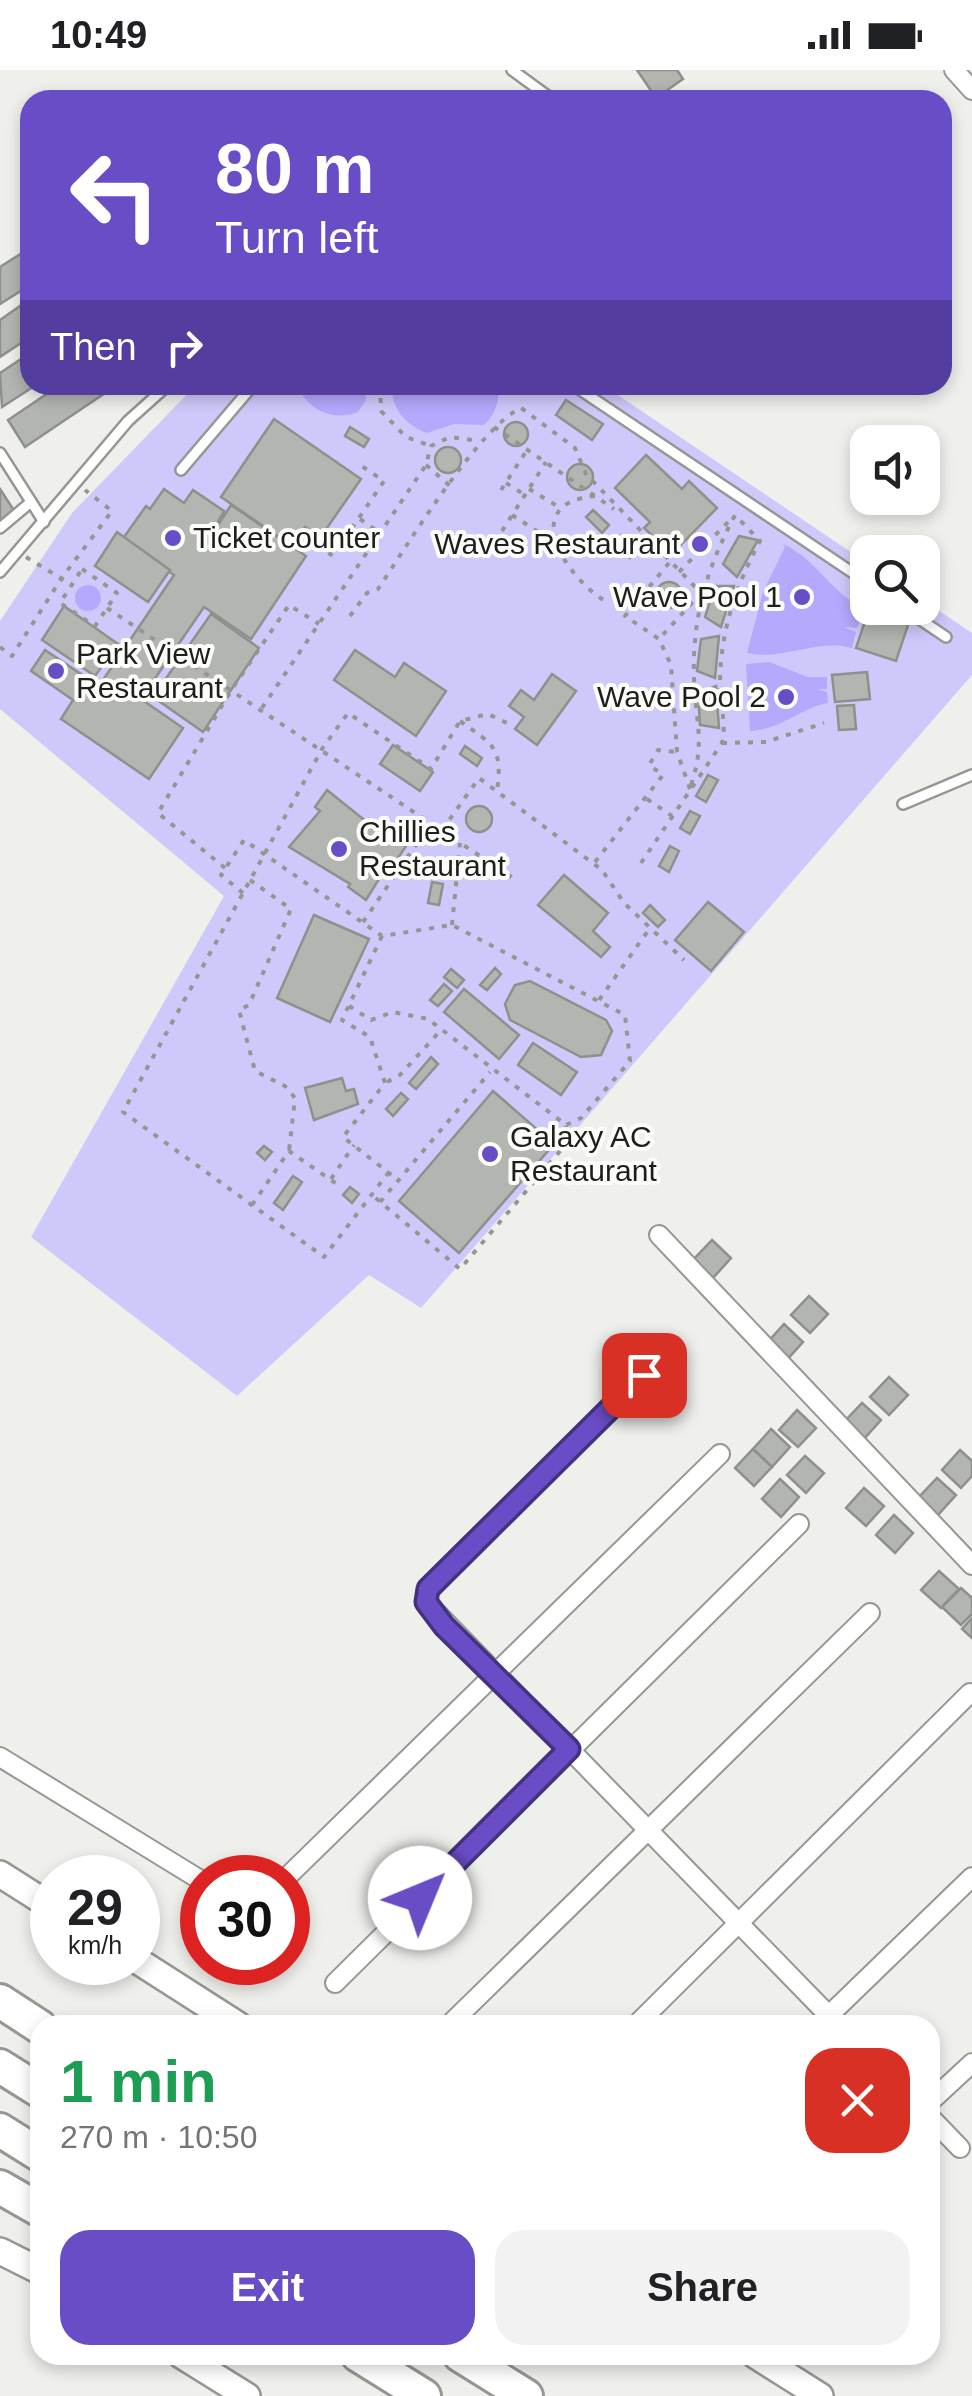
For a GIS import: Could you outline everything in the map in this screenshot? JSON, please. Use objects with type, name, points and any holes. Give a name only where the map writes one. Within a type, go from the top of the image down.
[{"type":"highway","points":[[0,2066],[30,2085]]},
{"type":"highway","points":[[0,2130],[30,2149]]},
{"type":"highway","points":[[0,2187],[30,2204]]},
{"type":"highway","points":[[374,2365],[424,2396]]},
{"type":"highway","points":[[476,2365],[526,2396]]},
{"type":"main road","points":[[0,1874],[30,1893]]},
{"type":"main road","points":[[160,1975],[222,2015]]},
{"type":"main road","points":[[0,2251],[30,2267]]},
{"type":"main road","points":[[197,2365],[247,2396]]},
{"type":"main road","points":[[772,2365],[820,2396]]},
{"type":"street","points":[[954,70],[972,90]]},
{"type":"street","points":[[659,1236],[972,1565]]},
{"type":"street","points":[[644,1375],[428,1589],[426,1602],[740,1921],[823,2015]]},
{"type":"street","points":[[310,1855],[720,1454]]},
{"type":"street","points":[[335,1983],[799,1524]]},
{"type":"street","points":[[459,2015],[870,1613]]},
{"type":"street","points":[[646,2015],[970,1693]]},
{"type":"street","points":[[0,1757],[180,1867]]},
{"type":"street","points":[[836,2015],[972,1877]]},
{"type":"street","points":[[940,2093],[972,2063]]},
{"type":"street","points":[[940,2127],[960,2148]]},
{"type":"lane","points":[[512,70],[539,90]]},
{"type":"lane","points":[[0,572],[128,421],[157,395]]},
{"type":"lane","points":[[181,470],[245,395]]},
{"type":"lane","points":[[589,395],[850,570]]},
{"type":"lane","points":[[0,453],[44,522]]},
{"type":"lane","points":[[0,528],[31,502]]},
{"type":"lane","points":[[929,625],[946,637]]},
{"type":"lane","points":[[903,804],[972,775]]},
{"type":"path","points":[[380,395],[381,411],[406,437],[430,446],[450,436],[480,441]]},
{"type":"path","points":[[350,616],[367,592],[378,588],[480,441],[521,408],[575,448],[586,474],[619,513],[701,593]]},
{"type":"path","points":[[494,427],[619,513]]},
{"type":"path","points":[[262,708],[426,464],[430,446]]},
{"type":"path","points":[[501,490],[528,450]]},
{"type":"path","points":[[306,538],[333,556],[360,519],[384,481],[357,462]]},
{"type":"path","points":[[494,542],[546,462]]},
{"type":"path","points":[[426,464],[450,486]]},
{"type":"path","points":[[506,483],[525,496]]},
{"type":"path","points":[[0,648],[12,656],[60,578],[112,512],[77,484]]},
{"type":"path","points":[[529,488],[560,508]]},
{"type":"path","points":[[595,496],[576,498],[553,518],[564,560],[605,602]]},
{"type":"path","points":[[512,515],[557,544]]},
{"type":"path","points":[[679,572],[735,515]]},
{"type":"path","points":[[690,789],[702,754],[694,676],[701,593],[711,561],[735,515]]},
{"type":"path","points":[[641,863],[722,743],[720,686],[726,620],[738,582],[760,541],[735,515]]},
{"type":"path","points":[[360,519],[380,533]]},
{"type":"path","points":[[18,552],[72,585]]},
{"type":"path","points":[[669,562],[625,616],[659,639],[670,665],[677,752],[690,789]]},
{"type":"path","points":[[82,570],[117,593],[95,626],[60,603],[72,585],[82,570]]},
{"type":"path","points":[[659,639],[701,593]]},
{"type":"path","points":[[226,868],[158,813],[232,688],[290,605],[319,624]]},
{"type":"path","points":[[107,608],[516,880]]},
{"type":"path","points":[[388,1172],[324,1257],[123,1112],[322,749],[348,713],[430,769],[460,720],[488,714],[507,722]]},
{"type":"path","points":[[460,720],[494,746],[500,763],[497,791]]},
{"type":"path","points":[[722,743],[766,742],[824,723]]},
{"type":"path","points":[[593,864],[663,775],[649,765],[658,750],[677,752]]},
{"type":"path","points":[[442,830],[478,778],[593,864],[684,960]]},
{"type":"path","points":[[646,798],[672,816]]},
{"type":"path","points":[[362,923],[431,823]]},
{"type":"path","points":[[243,893],[221,875],[244,840],[382,936],[452,926],[625,1015],[630,1061],[581,1118],[566,1125]]},
{"type":"path","points":[[452,926],[460,843]]},
{"type":"path","points":[[250,880],[291,908],[249,1004],[239,1010],[256,1072],[285,1086],[295,1098],[296,1116],[288,1137],[290,1151],[252,1205]]},
{"type":"path","points":[[599,1000],[650,928]]},
{"type":"path","points":[[370,1037],[342,1020],[382,936]]},
{"type":"path","points":[[349,1006],[371,1020]]},
{"type":"path","points":[[371,1020],[393,1012],[428,1020],[566,1125]]},
{"type":"path","points":[[371,1020],[370,1037],[385,1083]]},
{"type":"path","points":[[398,1180],[343,1137],[385,1083],[400,1075],[441,1030]]},
{"type":"path","points":[[380,1202],[491,1071]]},
{"type":"path","points":[[370,1194],[460,1269],[561,1150],[566,1125]]},
{"type":"path","points":[[330,1180],[354,1146]]},
{"type":"path","points":[[290,1151],[341,1187]]},
{"type":"shaded area","points":[[186,395],[618,395],[850,552],[850,625],[940,625],[940,611],[972,633],[972,675],[421,1308],[369,1275],[237,1396],[31,1237],[224,896],[0,709],[0,621],[72,513]]},
{"type":"shaded area","points":[[302,395],[366,395],[366,400],[358,412],[339,416],[322,412]]},
{"type":"shaded area","points":[[393,395],[498,395],[494,412],[484,425],[454,424],[427,433],[401,415]]},
{"type":"shaded area","name":"Wave Pool 1","points":[[783,544],[806,558],[850,600],[850,625],[858,625],[844,627],[856,632],[852,648],[826,646],[774,654],[747,653],[763,592]]},
{"type":"shaded area","points":[[88,585],[97,589],[101,598],[97,607],[88,611],[79,607],[75,598],[79,589]]},
{"type":"shaded area","name":"Wave Pool 2","points":[[769,662],[808,677],[827,677],[827,689],[818,689],[827,692],[828,703],[771,727],[750,731],[746,664]]},
{"type":"building","points":[[637,70],[677,70],[683,79],[667,90],[651,90]]},
{"type":"building","points":[[20,254],[20,291],[0,304],[0,267]]},
{"type":"building","points":[[20,306],[20,344],[0,357],[0,320]]},
{"type":"building","points":[[20,360],[21,395],[2,407],[0,373]]},
{"type":"building","points":[[45,395],[102,395],[25,447],[8,420]]},
{"type":"building","points":[[566,400],[603,424],[592,440],[556,415]]},
{"type":"building","points":[[274,419],[361,479],[320,538],[305,527],[292,546],[221,497]]},
{"type":"building","points":[[511,422],[521,422],[528,434],[521,446],[511,446],[504,439],[504,429]]},
{"type":"building","points":[[350,427],[369,439],[364,447],[345,436]]},
{"type":"building","points":[[448,447],[457,451],[461,460],[457,469],[448,473],[439,469],[435,460],[439,451]]},
{"type":"building","points":[[646,455],[682,489],[689,481],[717,508],[672,554],[644,528],[650,522],[615,488]]},
{"type":"building","points":[[580,464],[589,468],[593,477],[589,486],[580,490],[571,486],[567,477],[571,468]]},
{"type":"building","points":[[0,489],[15,512],[0,522]]},
{"type":"building","points":[[164,489],[184,503],[193,490],[224,511],[204,547],[231,505],[306,556],[251,639],[204,607],[141,699],[183,728],[149,779],[61,719],[73,700],[31,671],[45,650],[99,686],[174,575],[122,540],[146,506],[150,509]]},
{"type":"building","points":[[593,510],[609,525],[602,533],[586,517]]},
{"type":"building","points":[[117,532],[170,570],[148,602],[95,566]]},
{"type":"building","points":[[621,535],[637,551],[630,558],[614,543]]},
{"type":"building","points":[[739,536],[758,540],[737,577],[723,564]]},
{"type":"building","points":[[669,582],[678,586],[682,595],[678,604],[669,608],[660,604],[656,595],[660,586]]},
{"type":"building","points":[[715,586],[734,586],[721,627],[705,617]]},
{"type":"building","points":[[64,606],[118,644],[95,676],[42,640]]},
{"type":"building","points":[[211,614],[259,648],[203,732],[153,697]]},
{"type":"building","points":[[864,625],[908,625],[896,661],[856,648]]},
{"type":"building","points":[[719,636],[715,678],[697,671],[701,639]]},
{"type":"building","points":[[355,650],[395,677],[404,663],[446,691],[416,736],[334,680]]},
{"type":"building","points":[[867,672],[870,699],[835,702],[832,675]]},
{"type":"building","points":[[552,674],[576,691],[537,745],[515,729],[524,717],[509,706],[521,690],[534,700]]},
{"type":"building","points":[[716,686],[719,728],[700,725],[698,693]]},
{"type":"building","points":[[854,705],[856,729],[839,730],[837,706]]},
{"type":"building","points":[[393,745],[433,772],[420,791],[380,764]]},
{"type":"building","points":[[465,746],[482,758],[477,766],[460,754]]},
{"type":"building","points":[[708,775],[718,780],[706,802],[696,796]]},
{"type":"building","points":[[327,790],[383,835],[387,829],[408,843],[396,861],[392,858],[366,900],[348,887],[350,884],[289,847],[320,811],[315,807]]},
{"type":"building","points":[[479,806],[488,810],[492,819],[488,828],[479,832],[470,828],[466,819],[470,810]]},
{"type":"building","points":[[690,811],[700,816],[690,834],[680,828]]},
{"type":"building","points":[[670,846],[679,851],[669,872],[659,866]]},
{"type":"building","points":[[564,875],[608,913],[593,931],[610,947],[601,957],[538,905]]},
{"type":"building","points":[[432,882],[443,884],[439,905],[428,903]]},
{"type":"building","points":[[708,902],[744,932],[711,971],[675,940]]},
{"type":"building","points":[[650,905],[665,920],[658,927],[643,913]]},
{"type":"building","points":[[314,915],[369,939],[330,1022],[277,998]]},
{"type":"building","points":[[495,968],[501,974],[487,990],[480,985]]},
{"type":"building","points":[[451,969],[464,980],[457,988],[444,977]]},
{"type":"building","points":[[530,981],[606,1020],[612,1031],[601,1055],[581,1057],[510,1020],[505,1004],[515,985]]},
{"type":"building","points":[[444,984],[452,991],[438,1006],[430,1000]]},
{"type":"building","points":[[464,989],[519,1035],[499,1059],[444,1012]]},
{"type":"building","points":[[533,1043],[577,1072],[561,1095],[518,1065]]},
{"type":"building","points":[[431,1057],[438,1064],[416,1089],[409,1083]]},
{"type":"building","points":[[342,1078],[346,1091],[354,1089],[358,1104],[314,1120],[305,1088]]},
{"type":"building","points":[[493,1091],[554,1144],[459,1253],[399,1201]]},
{"type":"building","points":[[401,1093],[408,1099],[393,1116],[386,1109]]},
{"type":"building","points":[[264,1146],[272,1152],[265,1160],[257,1153]]},
{"type":"building","points":[[293,1176],[302,1182],[283,1210],[274,1203]]},
{"type":"building","points":[[350,1187],[359,1194],[352,1203],[343,1195]]},
{"type":"building","points":[[712,1240],[731,1258],[713,1278],[693,1260]]},
{"type":"building","points":[[809,1296],[828,1314],[810,1333],[791,1315]]},
{"type":"building","points":[[784,1324],[803,1342],[785,1362],[766,1344]]},
{"type":"building","points":[[889,1377],[908,1395],[889,1415],[870,1397]]},
{"type":"building","points":[[862,1403],[881,1420],[863,1440],[844,1422]]},
{"type":"building","points":[[797,1410],[816,1428],[798,1447],[779,1430]]},
{"type":"building","points":[[771,1429],[790,1447],[772,1467],[753,1449]]},
{"type":"building","points":[[753,1449],[772,1467],[754,1486],[735,1468]]},
{"type":"building","points":[[960,1450],[972,1461],[972,1476],[961,1488],[942,1470]]},
{"type":"building","points":[[805,1456],[824,1473],[806,1493],[787,1475]]},
{"type":"building","points":[[937,1478],[956,1495],[938,1515],[919,1497]]},
{"type":"building","points":[[780,1479],[799,1497],[781,1517],[762,1499]]},
{"type":"building","points":[[864,1488],[884,1506],[866,1526],[846,1508]]},
{"type":"building","points":[[894,1515],[913,1533],[895,1553],[876,1535]]},
{"type":"building","points":[[939,1571],[959,1589],[941,1608],[921,1590]]},
{"type":"building","points":[[961,1588],[972,1598],[972,1614],[961,1625],[942,1607]]},
{"type":"building","points":[[972,1618],[972,1638],[962,1629]]},
{"type":"place","name":"Ticket counter","points":[[173,538]]},
{"type":"place","name":"Waves Restaurant","points":[[700,544]]},
{"type":"place","name":"Wave Pool 1","points":[[802,597]]},
{"type":"place","name":"Park View Restaurant","points":[[56,671]]},
{"type":"place","name":"Wave Pool 2","points":[[786,697]]},
{"type":"place","name":"Chillies Restaurant","points":[[339,849]]},
{"type":"place","name":"Galaxy AC Restaurant","points":[[490,1154]]},
{"type":"route","points":[[420,1898],[569,1749],[444,1626],[426,1602],[428,1589],[644,1375]]}]
